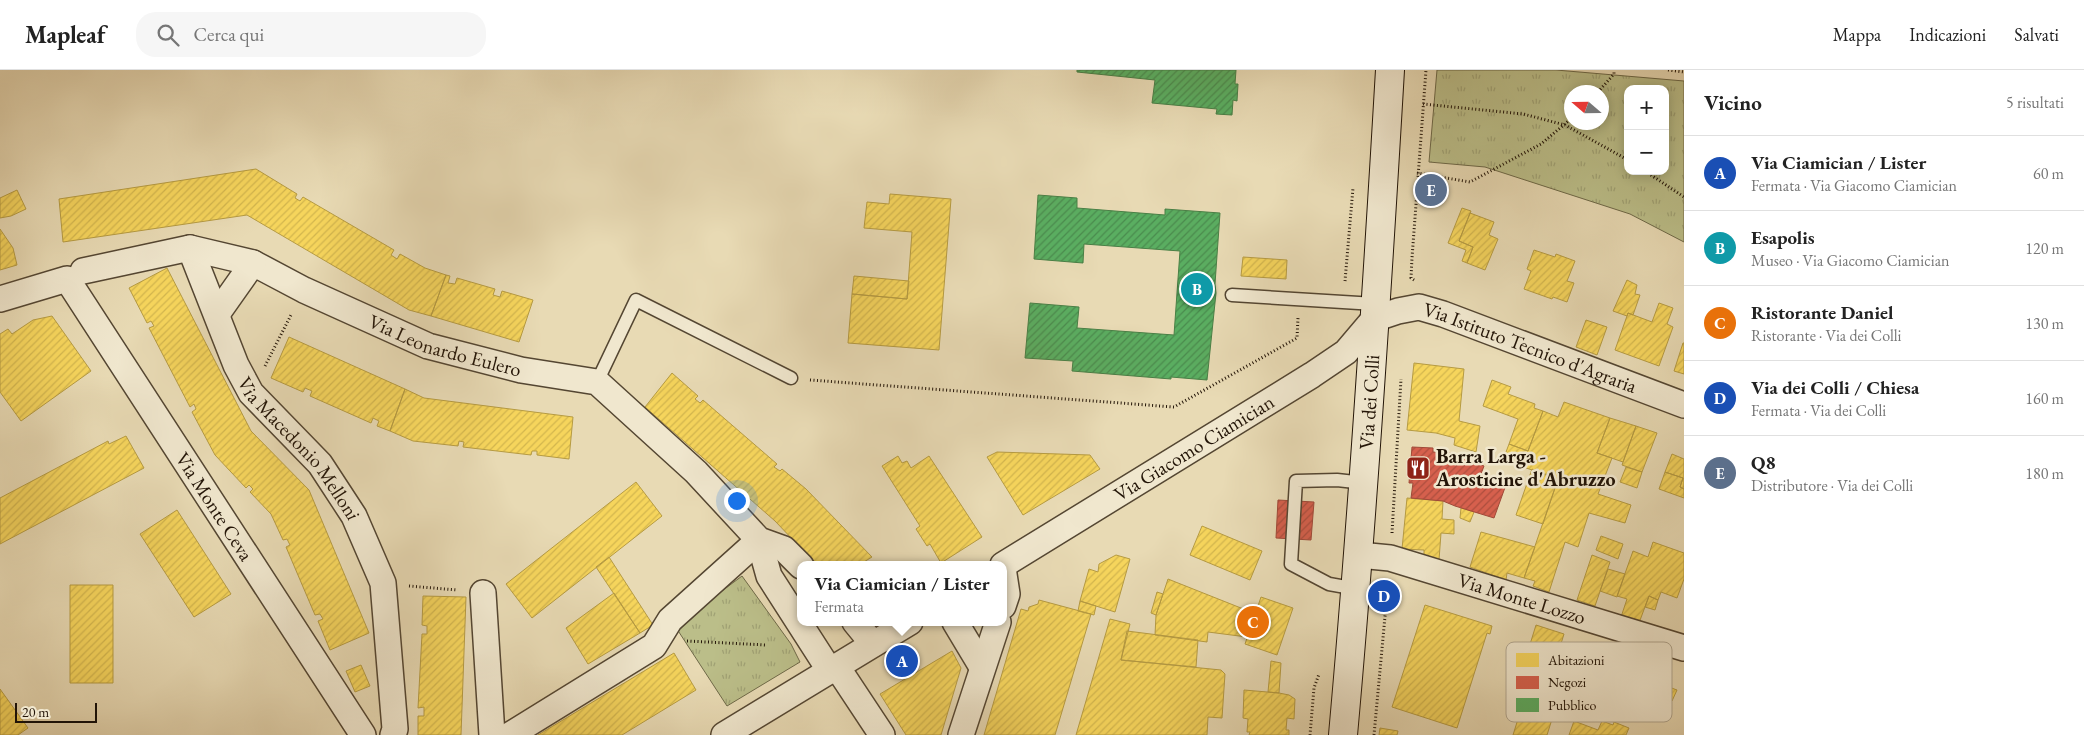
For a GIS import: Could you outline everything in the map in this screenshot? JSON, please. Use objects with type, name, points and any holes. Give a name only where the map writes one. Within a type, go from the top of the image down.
[{"type":"main road","name":"Via dei Colli","points":[[1343,735],[1357,589],[1390,70]]},
{"type":"street","name":"Via Leonardo Eulero","points":[[0,299],[75,275],[190,248],[253,263],[304,290],[428,346],[521,370],[597,382]]},
{"type":"street","name":"Via Macedonio Melloni","points":[[190,248],[236,365],[251,393],[320,464],[354,516],[383,583],[394,735]]},
{"type":"street","points":[[217,314],[253,263]]},
{"type":"street","name":"Via Monte Ceva","points":[[75,275],[363,735]]},
{"type":"street","name":"Via Istituto Tecnico d'Agraria","points":[[1375,312],[1420,307],[1684,405]]},
{"type":"street","name":"Via Giacomo Ciamician","points":[[1007,564],[1312,375],[1346,352],[1375,312]]},
{"type":"street","points":[[597,382],[696,472],[759,540],[769,576],[797,617]]},
{"type":"street","points":[[759,540],[784,549],[797,562]]},
{"type":"street","points":[[510,735],[654,646],[670,620],[759,540]]},
{"type":"street","name":"Via Monte Lozzo","points":[[1359,555],[1390,558],[1664,642]]},
{"type":"street","points":[[483,593],[492,735]]},
{"type":"street","points":[[803,626],[882,735]]},
{"type":"street","points":[[858,626],[873,644]]},
{"type":"street","points":[[725,735],[903,626]]},
{"type":"street","points":[[957,626],[982,667]]},
{"type":"street","points":[[961,735],[997,626]]},
{"type":"street","name":"Via Monte Lozzo","points":[[1672,644],[1684,648]]},
{"type":"lane","points":[[1232,295],[1299,300],[1375,312]]},
{"type":"lane","points":[[597,382],[636,300],[791,378]]},
{"type":"lane","points":[[1357,589],[1329,584],[1291,564],[1296,481],[1337,480],[1364,482]]},
{"type":"path","points":[[1604,85],[1614,74],[1614,70]]},
{"type":"path","points":[[1668,70],[1684,72]]},
{"type":"path","points":[[1423,104],[1523,114],[1564,125]]},
{"type":"path","points":[[1417,172],[1470,182],[1541,144],[1564,126]]},
{"type":"path","points":[[1574,130],[1624,158]]},
{"type":"path","points":[[1651,175],[1684,197]]},
{"type":"path","points":[[251,393],[304,290]]},
{"type":"path","points":[[791,378],[1174,406],[1297,338],[1299,300]]},
{"type":"path","points":[[1374,735],[1388,580]]},
{"type":"path","points":[[383,583],[483,593]]},
{"type":"path","points":[[654,646],[683,641],[766,645]]},
{"type":"path","points":[[1310,735],[1314,688],[1320,671]]},
{"type":"green space","points":[[1437,70],[1556,70],[1684,81],[1684,242],[1630,214],[1485,167],[1429,162]]},
{"type":"green space","points":[[742,576],[791,644],[800,662],[727,706],[675,626]]},
{"type":"building: Abitazioni","points":[[256,169],[297,194],[295,198],[300,201],[303,197],[394,250],[391,255],[397,259],[400,254],[425,268],[446,275],[431,316],[409,310],[247,215],[63,242],[59,199]]},
{"type":"building: Abitazioni","points":[[17,190],[26,209],[11,216],[0,218],[0,198]]},
{"type":"building: Abitazioni","points":[[890,194],[951,199],[939,350],[848,343],[852,294],[907,299],[912,232],[864,228],[867,202],[889,204]]},
{"type":"building: Abitazioni","points":[[1462,208],[1471,211],[1459,241],[1473,247],[1467,263],[1462,261],[1466,250],[1448,243]]},
{"type":"building: Abitazioni","points":[[1470,213],[1494,222],[1489,235],[1498,239],[1485,270],[1467,263],[1473,247],[1459,241]]},
{"type":"building: Abitazioni","points":[[0,229],[13,248],[17,265],[0,270]]},
{"type":"building: Abitazioni","points":[[1534,250],[1555,257],[1556,254],[1575,261],[1567,281],[1574,283],[1567,302],[1524,289],[1531,271],[1527,269]]},
{"type":"building: Abitazioni","points":[[1243,257],[1287,260],[1286,279],[1241,276]]},
{"type":"building: Abitazioni","points":[[167,268],[251,431],[309,490],[369,633],[330,650],[318,621],[323,619],[320,614],[315,615],[286,547],[290,545],[287,539],[283,540],[271,514],[250,492],[253,489],[249,485],[246,488],[215,455],[192,412],[196,409],[194,404],[190,407],[149,328],[154,326],[151,321],[147,323],[129,288]]},
{"type":"building: Abitazioni","points":[[446,275],[450,276],[448,283],[455,284],[457,278],[495,289],[493,295],[500,297],[502,291],[533,300],[519,342],[431,316]]},
{"type":"building: Abitazioni","points":[[854,276],[909,281],[907,299],[852,294]]},
{"type":"building: Abitazioni","points":[[1627,280],[1637,285],[1635,294],[1640,295],[1633,315],[1628,313],[1627,316],[1613,311]]},
{"type":"building: Abitazioni","points":[[1659,303],[1673,308],[1667,324],[1673,327],[1659,366],[1615,350],[1628,313],[1652,322]]},
{"type":"building: Abitazioni","points":[[52,316],[91,371],[21,421],[0,392],[0,334],[8,329],[12,334],[33,320]]},
{"type":"building: Abitazioni","points":[[1586,320],[1607,327],[1597,355],[1576,347]]},
{"type":"building: Abitazioni","points":[[289,337],[405,389],[390,431],[377,426],[379,421],[373,418],[371,423],[310,396],[312,391],[305,388],[303,392],[271,378]]},
{"type":"building: Abitazioni","points":[[1684,343],[1684,374],[1674,371]]},
{"type":"building: Abitazioni","points":[[1414,363],[1464,369],[1459,421],[1480,426],[1476,452],[1454,445],[1455,438],[1436,433],[1407,430]]},
{"type":"building: Abitazioni","points":[[672,373],[698,396],[695,399],[700,403],[703,400],[777,464],[774,467],[780,471],[782,469],[806,489],[872,557],[866,561],[813,561],[775,521],[645,407]]},
{"type":"building: Abitazioni","points":[[1492,380],[1511,387],[1508,394],[1535,404],[1534,408],[1543,411],[1528,451],[1509,444],[1518,419],[1483,406]]},
{"type":"building: Abitazioni","points":[[405,389],[424,398],[573,417],[569,459],[537,455],[537,451],[532,451],[531,455],[463,447],[464,442],[459,441],[458,446],[413,441],[390,431]]},
{"type":"building: Abitazioni","points":[[1564,402],[1610,418],[1597,453],[1612,458],[1598,494],[1631,505],[1625,523],[1589,513],[1578,547],[1565,542],[1549,592],[1533,586],[1535,581],[1524,578],[1558,479],[1503,460],[1509,444],[1528,451],[1543,411],[1558,417]]},
{"type":"building: Abitazioni","points":[[1610,418],[1636,426],[1623,462],[1597,453]]},
{"type":"building: Abitazioni","points":[[1636,426],[1657,433],[1642,472],[1622,465]]},
{"type":"building: Abitazioni","points":[[126,436],[144,468],[0,544],[0,498],[108,441],[109,444]]},
{"type":"building: Abitazioni","points":[[997,452],[1090,455],[1100,469],[1023,515],[987,457]]},
{"type":"building: Abitazioni","points":[[1672,454],[1684,459],[1684,489],[1680,487],[1683,478],[1665,472]]},
{"type":"building: Abitazioni","points":[[898,456],[902,463],[907,461],[911,468],[929,456],[982,537],[944,561],[940,561],[930,544],[927,546],[916,529],[920,526],[882,466]]},
{"type":"building: Abitazioni","points":[[1626,467],[1642,472],[1637,488],[1620,482]]},
{"type":"building: Abitazioni","points":[[1532,469],[1558,479],[1543,524],[1516,515]]},
{"type":"building: Abitazioni","points":[[1665,472],[1683,478],[1680,487],[1684,489],[1684,498],[1659,489]]},
{"type":"building: Abitazioni","points":[[636,482],[662,516],[532,618],[506,584]]},
{"type":"building: Abitazioni","points":[[1407,498],[1443,501],[1442,519],[1454,520],[1454,534],[1441,533],[1439,560],[1424,559],[1424,550],[1402,549]]},
{"type":"building: Abitazioni","points":[[1461,508],[1474,512],[1470,522],[1460,518]]},
{"type":"building: Abitazioni","points":[[177,510],[231,594],[194,617],[140,534]]},
{"type":"building: Abitazioni","points":[[1202,526],[1262,551],[1250,580],[1190,555]]},
{"type":"building: Abitazioni","points":[[1481,532],[1535,547],[1524,578],[1507,573],[1506,580],[1470,567]]},
{"type":"building: Abitazioni","points":[[1601,536],[1623,544],[1618,559],[1596,550]]},
{"type":"building: Abitazioni","points":[[1653,542],[1684,553],[1684,579],[1677,598],[1661,592],[1658,600],[1649,596],[1639,623],[1621,617],[1627,599],[1617,596],[1633,551],[1648,557]]},
{"type":"building: Abitazioni","points":[[1116,555],[1130,559],[1115,612],[1080,601],[1089,569],[1098,572],[1099,564]]},
{"type":"building: Abitazioni","points":[[1592,555],[1610,562],[1595,606],[1577,600]]},
{"type":"building: Abitazioni","points":[[609,557],[653,625],[640,633],[596,567]]},
{"type":"building: Abitazioni","points":[[1608,569],[1625,574],[1617,597],[1600,591]]},
{"type":"building: Abitazioni","points":[[1168,579],[1256,614],[1247,637],[1208,632],[1207,642],[1155,635],[1156,615]]},
{"type":"building: Abitazioni","points":[[70,585],[113,585],[113,683],[70,683]]},
{"type":"building: Abitazioni","points":[[1157,592],[1163,594],[1156,615],[1151,613]]},
{"type":"building: Abitazioni","points":[[614,593],[640,633],[588,664],[566,628]]},
{"type":"building: Abitazioni","points":[[423,596],[466,597],[461,735],[418,735],[418,716],[424,716],[424,707],[418,708],[422,634],[427,634],[427,626],[422,625]]},
{"type":"building: Abitazioni","points":[[1649,596],[1658,600],[1655,610],[1645,607]]},
{"type":"building: Abitazioni","points":[[1261,597],[1293,608],[1277,655],[1245,644]]},
{"type":"building: Abitazioni","points":[[1039,600],[1091,614],[1055,735],[984,735],[1021,609],[1028,611],[1029,607],[1038,604]]},
{"type":"building: Abitazioni","points":[[1080,601],[1096,606],[1094,615],[1078,611]]},
{"type":"building: Abitazioni","points":[[1425,605],[1492,626],[1490,634],[1487,633],[1457,728],[1392,707]]},
{"type":"building: Abitazioni","points":[[1110,619],[1130,624],[1121,660],[1221,670],[1225,674],[1222,718],[1208,717],[1207,735],[1076,735]]},
{"type":"building: Abitazioni","points":[[1536,625],[1564,634],[1562,642],[1531,642]]},
{"type":"building: Abitazioni","points":[[1127,631],[1198,640],[1196,667],[1121,660]]},
{"type":"building: Abitazioni","points":[[952,651],[961,668],[941,735],[906,735],[880,694]]},
{"type":"building: Abitazioni","points":[[674,653],[696,690],[622,735],[538,735]]},
{"type":"building: Abitazioni","points":[[1271,661],[1281,663],[1279,693],[1268,692]]},
{"type":"building: Abitazioni","points":[[361,665],[370,686],[355,692],[346,671]]},
{"type":"building: Abitazioni","points":[[1672,688],[1677,690],[1672,701]]},
{"type":"building: Abitazioni","points":[[0,689],[28,728],[18,735],[0,735]]},
{"type":"building: Abitazioni","points":[[1244,690],[1279,693],[1289,695],[1295,699],[1294,719],[1287,718],[1286,730],[1289,730],[1289,735],[1249,735],[1250,732],[1247,732],[1248,719],[1243,718]]},
{"type":"building: Abitazioni","points":[[1517,722],[1551,722],[1547,735],[1513,735]]},
{"type":"building: Abitazioni","points":[[1574,722],[1598,730],[1602,722],[1613,725],[1614,722],[1629,728],[1626,735],[1569,735]]},
{"type":"building: Abitazioni","points":[[1380,728],[1398,731],[1397,735],[1379,735]]},
{"type":"building: Negozi","points":[[1431,177],[1440,181],[1444,190],[1440,199],[1431,203],[1422,199],[1418,190],[1422,181]]},
{"type":"building: Negozi","points":[[1412,447],[1433,448],[1433,452],[1451,453],[1484,466],[1481,474],[1507,482],[1494,518],[1443,501],[1411,498],[1413,483],[1409,483]]},
{"type":"building: Negozi","points":[[1278,500],[1314,502],[1311,540],[1276,538]]},
{"type":"building: Pubblico","points":[[1077,70],[1236,70],[1235,84],[1238,84],[1237,101],[1233,100],[1232,115],[1216,114],[1217,109],[1152,103],[1155,80],[1077,72]]},
{"type":"building: Pubblico","points":[[1038,195],[1077,198],[1077,208],[1165,215],[1165,209],[1220,213],[1216,293],[1207,380],[1072,371],[1073,361],[1025,358],[1030,303],[1079,307],[1077,328],[1174,335],[1180,251],[1084,244],[1083,263],[1034,259]]},
{"type":"place","name":"Q8","points":[[1431,190]]},
{"type":"place","name":"Esapolis","points":[[1197,289]]},
{"type":"place","name":"Barra Larga - Arosticine d'Abruzzo","points":[[1418,468]]},
{"type":"place","name":"Via dei Colli / Chiesa","points":[[1384,596]]},
{"type":"place","name":"Ristorante Daniel","points":[[1253,622]]},
{"type":"place","name":"Via Ciamician / Lister","points":[[902,661]]}]
